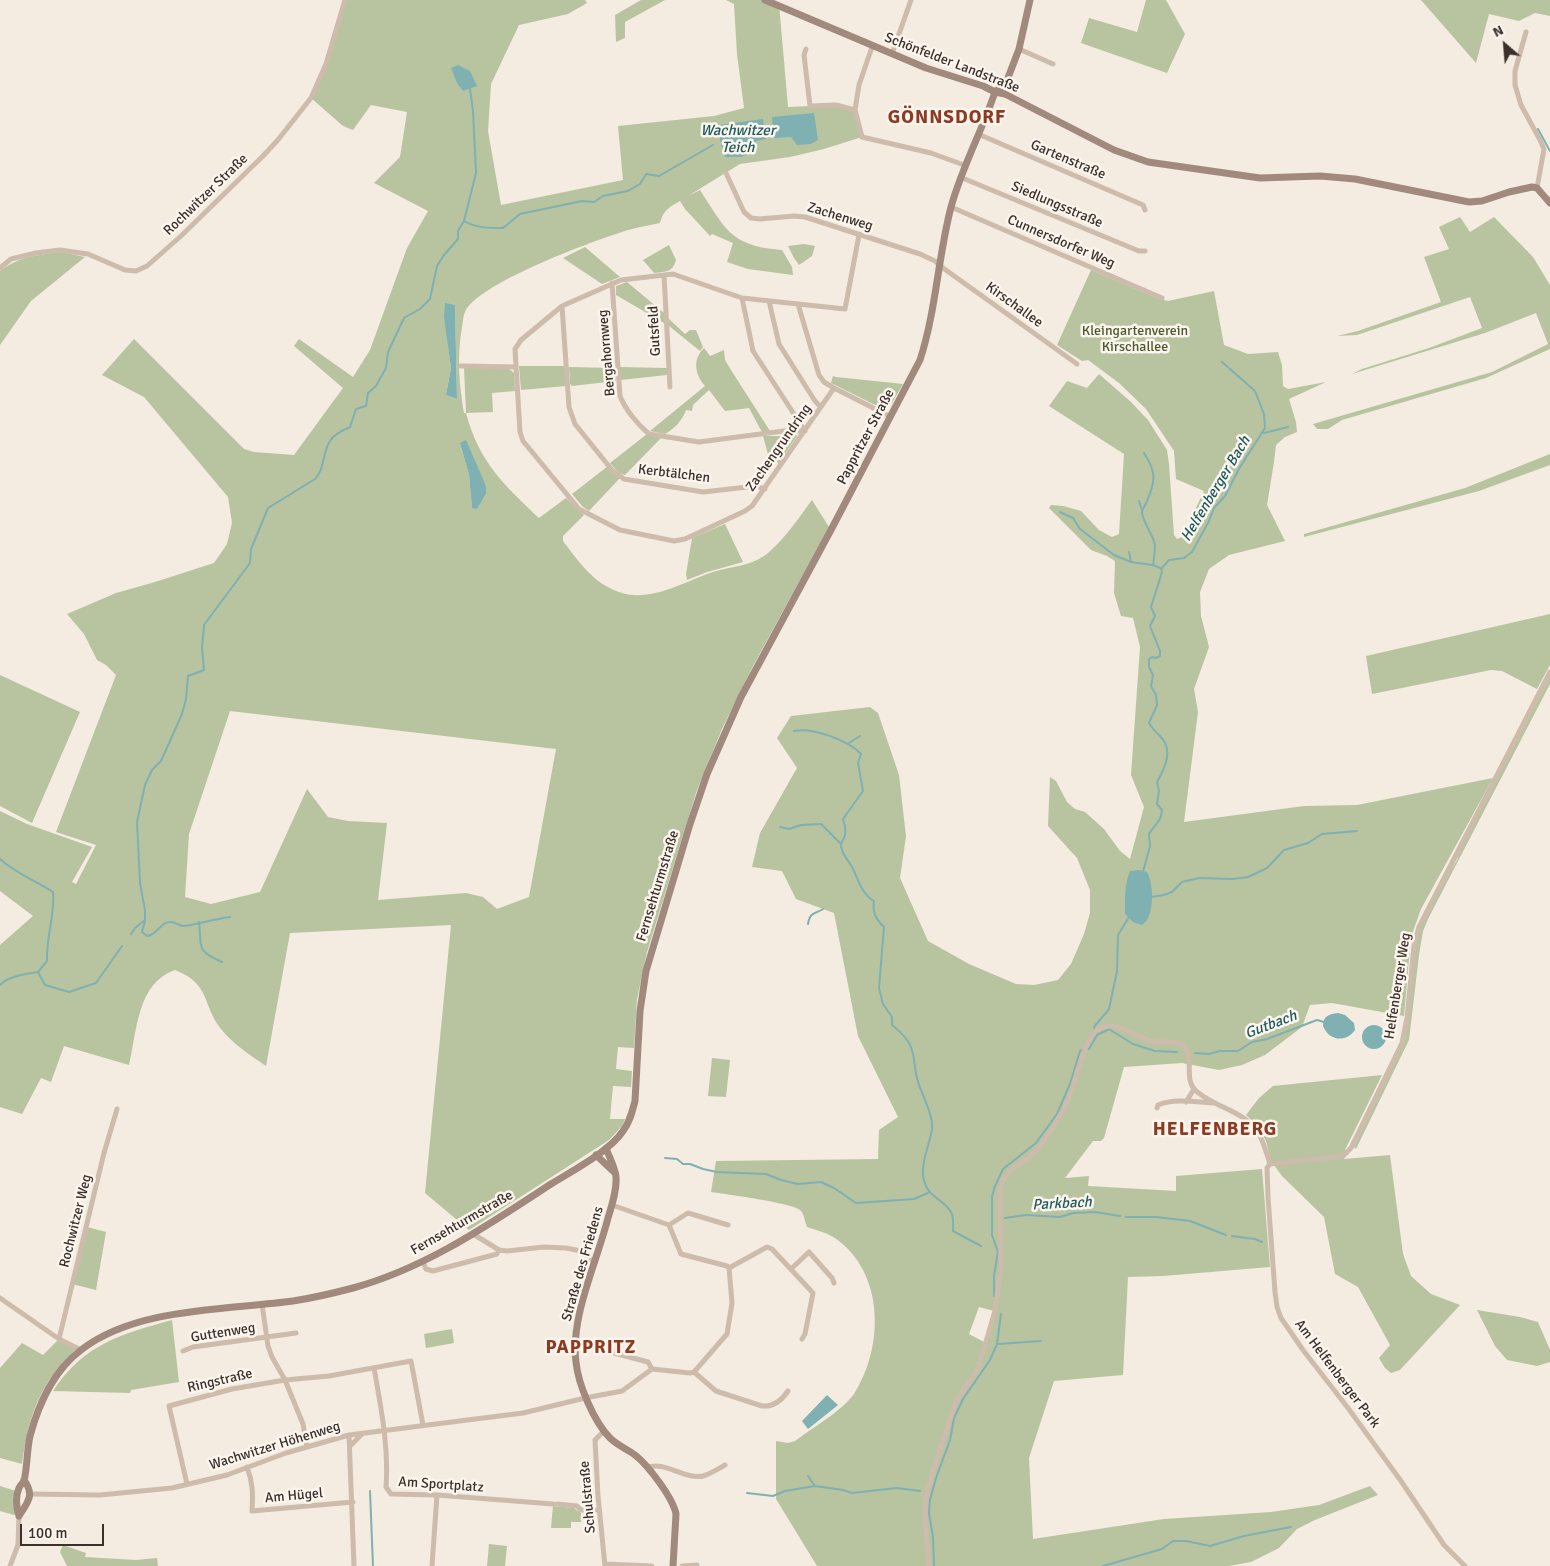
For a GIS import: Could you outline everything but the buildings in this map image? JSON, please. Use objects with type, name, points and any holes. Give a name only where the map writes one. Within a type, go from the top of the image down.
[{"type":"street","name":"Rochwitzer Straße","points":[[0,268],[11,260],[36,253],[60,250],[88,254],[125,270],[136,271],[147,266],[181,236],[262,156],[310,98],[326,64],[345,0]]},
{"type":"street","name":"Schönfelder Landstraße","points":[[766,0],[926,68],[1005,94],[1114,150],[1165,165],[1260,178],[1320,176],[1366,180],[1452,199],[1476,202],[1527,187],[1537,188]]},
{"type":"street","points":[[892,54],[911,0]]},
{"type":"street","name":"Pappritzer Straße","points":[[707,774],[741,697],[909,384],[924,348],[939,264],[951,207],[960,176],[995,92],[1006,83],[1019,49],[1030,0]]},
{"type":"street","points":[[1526,32],[1517,64],[1515,85],[1520,105],[1544,149],[1537,188],[1550,203]]},
{"type":"street","points":[[1019,49],[1053,64]]},
{"type":"street","points":[[806,50],[804,55],[810,106],[836,105],[855,110]]},
{"type":"street","points":[[872,50],[858,86],[855,110],[862,137],[931,153],[964,165]]},
{"type":"street","name":"Gartenstraße","points":[[978,134],[1143,205],[1145,210]]},
{"type":"street","name":"Zachenweg","points":[[726,173],[744,212],[751,218],[805,217],[920,254],[939,264]]},
{"type":"street","name":"Siedlungsstraße","points":[[960,176],[1139,251],[1145,251]]},
{"type":"street","name":"Cunnersdorfer Weg","points":[[951,207],[1162,298]]},
{"type":"street","name":"Zachengrundring","points":[[834,388],[752,506],[685,539],[674,541],[620,530],[579,509],[523,440],[520,432],[515,349],[517,344],[562,306],[621,280],[673,274],[742,298],[845,309],[859,235]]},
{"type":"street","name":"Kirschallee","points":[[939,264],[1077,364]]},
{"type":"street","name":"Gutsfeld","points":[[664,275],[670,386]]},
{"type":"street","name":"Bergahornweg","points":[[612,283],[620,396],[622,402],[644,430],[650,434],[699,442],[784,431],[805,431]]},
{"type":"street","points":[[742,298],[753,351],[805,431]]},
{"type":"street","points":[[769,301],[778,344],[815,401],[822,407]]},
{"type":"street","points":[[798,304],[819,375],[824,382],[891,418]]},
{"type":"street","name":"Kerbtälchen","points":[[562,306],[571,417],[612,470],[624,479],[703,492],[756,486],[764,489]]},
{"type":"street","points":[[461,366],[516,367]]},
{"type":"street","name":"Helfenberger Weg","points":[[1270,1164],[1343,1156],[1351,1148],[1402,1043],[1407,1018],[1414,946],[1419,927],[1550,672]]},
{"type":"street","name":"Fernsehturmstraße","points":[[19,1516],[17,1495],[24,1480],[29,1443],[39,1408],[54,1378],[81,1350],[97,1339],[116,1330],[162,1316],[190,1311],[294,1301],[354,1288],[423,1262],[473,1234],[596,1155],[619,1137],[628,1125],[632,1114],[636,1088],[640,1011],[646,971],[707,774]]},
{"type":"street","points":[[929,1566],[925,1523],[925,1504],[928,1487],[956,1401],[978,1369],[995,1311],[1001,1269],[1000,1186],[1004,1177],[1010,1170],[1033,1154],[1041,1145],[1066,1104],[1075,1083],[1087,1044],[1094,1032],[1108,1025],[1116,1026],[1142,1039],[1154,1042],[1180,1043],[1185,1046],[1188,1052],[1191,1084],[1194,1089],[1186,1102]]},
{"type":"street","name":"Am Helfenberger Park","points":[[1194,1089],[1214,1103],[1244,1117],[1262,1137],[1270,1164],[1267,1168],[1267,1186],[1275,1292],[1277,1307],[1282,1318],[1444,1545],[1465,1566]]},
{"type":"street","name":"Am Helfenberger Park","points":[[1156,1108],[1163,1103],[1214,1103]]},
{"type":"street","name":"Rochwitzer Weg","points":[[60,1339],[104,1153],[117,1109]]},
{"type":"street","name":"Straße des Friedens","points":[[606,1148],[615,1173],[616,1187],[581,1310],[576,1338],[576,1362],[585,1398],[604,1431],[614,1442],[636,1456],[670,1500],[675,1511],[672,1566]]},
{"type":"street","points":[[596,1155],[615,1173]]},
{"type":"street","points":[[612,1204],[668,1225],[681,1254],[729,1268]]},
{"type":"street","points":[[668,1225],[688,1213],[728,1226]]},
{"type":"street","points":[[473,1234],[499,1250],[507,1252],[544,1247],[566,1248],[581,1251],[595,1263]]},
{"type":"street","points":[[729,1268],[766,1247],[772,1249],[813,1293],[805,1334],[802,1339]]},
{"type":"street","points":[[423,1262],[426,1269],[432,1271],[497,1254],[499,1250]]},
{"type":"street","points":[[791,1269],[809,1252],[832,1278],[834,1283]]},
{"type":"street","points":[[614,1353],[648,1362],[652,1369],[694,1372],[728,1334],[732,1303],[729,1268]]},
{"type":"street","points":[[0,1298],[60,1339],[81,1350]]},
{"type":"street","name":"Guttenweg","points":[[262,1304],[272,1357],[286,1380]]},
{"type":"street","name":"Guttenweg","points":[[183,1351],[296,1333]]},
{"type":"street","points":[[307,1447],[303,1424],[286,1380],[329,1376],[411,1361],[423,1425]]},
{"type":"street","name":"Am Sportplatz","points":[[374,1368],[385,1431],[386,1488],[391,1494],[438,1495],[577,1506],[581,1510],[599,1510]]},
{"type":"street","name":"Wachwitzer Höhenweg","points":[[30,1494],[100,1495],[157,1490],[187,1484],[226,1475],[307,1447],[349,1435],[523,1413],[622,1391],[652,1369]]},
{"type":"street","points":[[694,1372],[716,1391],[762,1406],[769,1407],[784,1398],[788,1391]]},
{"type":"street","name":"Ringstraße","points":[[187,1484],[169,1406],[232,1389],[286,1380]]},
{"type":"street","name":"Schulstraße","points":[[604,1431],[595,1440],[599,1510],[605,1565]]},
{"type":"street","points":[[350,1446],[362,1433]]},
{"type":"street","points":[[349,1435],[354,1566]]},
{"type":"street","points":[[647,1468],[655,1466],[703,1476],[725,1465]]},
{"type":"street","name":"Am Hügel","points":[[247,1467],[252,1478],[252,1511],[353,1502]]},
{"type":"street","points":[[10,1566],[18,1545],[19,1516],[28,1502],[30,1494],[29,1487],[24,1480]]},
{"type":"street","points":[[432,1566],[438,1495]]},
{"type":"street","points":[[682,1566],[697,1564]]},
{"type":"street","points":[[605,1565],[652,1566]]},
{"type":"green space","points":[[345,0],[585,0],[587,3],[568,14],[519,25],[491,84],[488,131],[501,205],[623,180],[618,126],[714,116],[744,108],[737,54],[734,4],[726,0],[765,0],[779,4],[788,107],[836,105],[855,110],[862,137],[790,157],[740,164],[688,196],[700,190],[724,226],[740,240],[751,245],[782,250],[792,267],[793,275],[748,269],[727,262],[733,243],[712,234],[710,236],[680,201],[667,210],[660,223],[604,238],[511,277],[474,301],[464,314],[460,338],[459,370],[461,392],[464,413],[466,413],[478,445],[494,472],[539,518],[566,498],[584,515],[563,536],[563,541],[587,571],[610,588],[630,595],[654,593],[710,573],[755,561],[768,553],[780,541],[812,500],[829,527],[753,666],[722,729],[696,793],[647,952],[637,999],[634,1048],[618,1047],[616,1069],[632,1071],[631,1087],[613,1086],[610,1119],[625,1119],[622,1126],[609,1140],[469,1230],[425,1193],[451,925],[290,933],[266,1066],[231,1040],[215,1020],[200,988],[187,976],[175,970],[162,976],[146,997],[137,1023],[129,1065],[64,1046],[51,1082],[41,1078],[22,1114],[0,1107],[0,945],[33,916],[0,891],[0,811],[27,824],[92,847],[72,882],[76,884],[96,845],[56,832],[116,675],[106,665],[97,660],[84,634],[67,614],[116,593],[214,563],[227,544],[232,523],[228,497],[144,397],[102,375],[134,339],[244,449],[254,452],[294,455],[343,388],[294,346],[299,339],[353,377],[370,350],[407,248],[428,211],[374,183],[400,157],[407,112],[371,105],[353,130],[343,126],[311,98],[326,64]],"holes":[[[455,305],[457,398],[457,399],[446,395],[451,368],[448,344]],[[460,443],[486,486],[486,494],[477,508],[472,508],[469,475]],[[230,711],[556,749],[529,897],[497,909],[483,897],[466,893],[378,900],[387,823],[348,821],[328,817],[307,789],[260,892],[211,904],[185,897],[189,834]]]},
{"type":"green space","points":[[641,0],[665,0],[625,22],[625,38],[616,42],[615,15]]},
{"type":"green space","points":[[1146,0],[1166,0],[1185,34],[1167,73],[1081,43],[1089,18],[1137,32]]},
{"type":"green space","points":[[1421,0],[1550,0],[1550,16],[1535,13],[1519,21],[1489,14],[1476,63]]},
{"type":"green space","points":[[1460,217],[1470,232],[1494,217],[1533,257],[1550,285],[1550,349],[1486,378],[1342,420],[1328,429],[1317,429],[1313,424],[1492,372],[1548,344],[1536,313],[1485,333],[1352,374],[1482,328],[1470,297],[1357,335],[1337,336],[1358,331],[1441,302],[1424,257],[1449,249],[1439,227]]},
{"type":"green space","points":[[804,244],[815,246],[812,256],[799,265],[788,246]]},
{"type":"green space","points":[[669,245],[676,260],[673,267],[668,271],[654,273],[643,260]]},
{"type":"green space","points":[[585,247],[620,277],[602,284],[563,258]]},
{"type":"green space","points":[[61,252],[85,257],[31,301],[0,345],[0,271],[22,259]]},
{"type":"green space","name":"Kleingartenverein Kirschallee","points":[[1091,270],[1159,299],[1168,301],[1214,291],[1224,345],[1248,354],[1278,352],[1282,365],[1283,386],[1288,389],[1326,382],[1289,399],[1297,432],[1285,437],[1276,445],[1267,505],[1285,541],[1229,555],[1209,569],[1200,592],[1201,616],[1209,647],[1194,689],[1198,712],[1184,822],[1304,806],[1357,805],[1493,778],[1421,909],[1411,937],[1404,1016],[1332,1003],[1310,1005],[1302,1027],[1265,1055],[1242,1065],[1219,1070],[1182,1063],[1124,1067],[1104,1138],[1101,1141],[1093,1141],[1065,1178],[1089,1176],[1088,1186],[1176,1191],[1176,1176],[1262,1169],[1270,1267],[1128,1277],[1123,1375],[1054,1381],[1029,1458],[1033,1539],[1164,1519],[1271,1512],[1319,1505],[1370,1486],[1378,1495],[1297,1529],[1279,1548],[1251,1562],[1229,1566],[817,1566],[776,1499],[776,1441],[788,1443],[795,1441],[835,1413],[854,1394],[864,1375],[871,1355],[874,1312],[871,1290],[863,1271],[851,1253],[835,1238],[807,1227],[800,1210],[772,1202],[711,1192],[716,1161],[878,1159],[879,1130],[898,1117],[858,1036],[834,913],[796,899],[782,871],[752,867],[760,833],[797,768],[777,738],[791,716],[870,707],[878,713],[899,775],[906,836],[900,878],[928,941],[969,964],[1016,984],[1034,985],[1058,980],[1071,964],[1084,934],[1090,913],[1090,890],[1077,858],[1048,826],[1050,777],[1056,781],[1067,802],[1075,809],[1085,812],[1104,829],[1120,851],[1130,859],[1144,807],[1131,775],[1140,647],[1133,618],[1121,616],[1114,593],[1115,561],[1091,550],[1049,508],[1051,505],[1063,506],[1081,511],[1099,530],[1112,537],[1119,534],[1124,454],[1049,406],[1067,381],[1087,388],[1099,374],[1131,402],[1148,420],[1167,450],[1174,535],[1177,539],[1182,537],[1204,491],[1176,479],[1174,451],[1146,409],[1119,383],[1088,360],[1082,361],[1057,345]],"holes":[[[979,1307],[994,1311],[986,1343],[969,1334]]]},
{"type":"green space","points":[[627,282],[664,313],[664,323],[616,295],[616,286]]},
{"type":"green space","points":[[668,318],[685,334],[690,330],[696,330],[703,347],[700,351],[669,326]]},
{"type":"green space","points":[[704,348],[710,356],[724,350],[725,360],[770,431],[762,432],[749,408],[725,411],[709,390],[693,405],[692,411],[686,410],[680,421],[669,432],[665,434],[650,431],[705,386],[699,377],[696,367],[698,357]]},
{"type":"green space","points":[[519,366],[565,366],[566,386],[521,390]]},
{"type":"green space","points":[[464,367],[509,369],[514,373],[515,391],[492,393],[493,412],[466,413]]},
{"type":"green space","points":[[569,367],[615,368],[616,381],[572,386],[570,384]]},
{"type":"green space","points":[[619,367],[667,368],[667,375],[621,380]]},
{"type":"green space","points":[[833,376],[903,384],[892,403],[879,407],[831,383]]},
{"type":"green space","points":[[784,432],[792,432],[797,436],[778,464],[776,458],[769,458],[763,436],[784,436]]},
{"type":"green space","points":[[647,434],[661,438],[625,475],[619,473],[610,463]]},
{"type":"green space","points":[[1550,454],[1550,465],[1479,491],[1304,537],[1304,534],[1465,488]]},
{"type":"green space","points":[[608,466],[620,478],[589,511],[572,494]]},
{"type":"green space","points":[[725,524],[743,562],[687,580],[686,574],[692,538]]},
{"type":"green space","points":[[1550,614],[1550,665],[1537,689],[1502,671],[1491,670],[1372,694],[1366,656]]},
{"type":"green space","points":[[0,675],[80,712],[32,823],[0,806]]},
{"type":"green space","points":[[1550,677],[1550,684],[1423,931],[1409,1040],[1356,1149],[1354,1147],[1405,1040],[1416,944],[1422,924],[1457,860]]},
{"type":"green space","points":[[712,1058],[730,1060],[726,1097],[708,1096]]},
{"type":"green space","points":[[1382,1075],[1345,1150],[1344,1159],[1390,1155],[1403,1254],[1411,1276],[1431,1294],[1460,1305],[1400,1370],[1391,1373],[1385,1368],[1379,1358],[1390,1345],[1358,1287],[1335,1274],[1324,1217],[1282,1176],[1271,1161],[1266,1141],[1258,1126],[1246,1115],[1259,1098],[1273,1086]]},
{"type":"green space","points":[[87,1227],[106,1232],[96,1290],[72,1284]]},
{"type":"green space","points":[[1477,1310],[1538,1322],[1550,1350],[1550,1362],[1537,1366],[1507,1360],[1495,1346]]},
{"type":"green space","points":[[172,1320],[179,1382],[131,1390],[130,1393],[53,1391],[77,1362],[105,1343],[136,1330]]},
{"type":"green space","points":[[452,1329],[454,1343],[426,1348],[424,1334]]},
{"type":"green space","points":[[59,1339],[76,1349],[63,1362],[44,1388],[32,1415],[22,1464],[0,1458],[0,1368],[22,1343],[43,1355]]},
{"type":"green space","points":[[0,1486],[16,1491],[16,1514],[0,1511]]},
{"type":"green space","points":[[553,1506],[574,1508],[581,1513],[581,1522],[571,1522],[571,1528],[551,1528]]},
{"type":"green space","points":[[489,1544],[507,1546],[505,1566],[487,1566]]},
{"type":"green space","points":[[63,1545],[86,1553],[85,1557],[136,1560],[157,1558],[158,1566],[67,1566],[60,1552]]},
{"type":"water","points":[[458,65],[470,71],[477,86],[463,91],[457,83],[451,68]]},
{"type":"water","points":[[814,113],[818,140],[811,144],[797,145],[791,137],[774,138],[772,117]]},
{"type":"water","name":"Wachwitzer Teich","points":[[763,119],[766,139],[756,141],[752,152],[741,157],[725,157],[720,140],[719,125]]},
{"type":"water","points":[[445,303],[455,305],[457,399],[446,395],[451,368],[444,317]]},
{"type":"water","points":[[466,440],[486,486],[486,494],[477,509],[472,508],[469,475],[460,443]]},
{"type":"water","points":[[1139,870],[1147,872],[1152,892],[1149,915],[1142,925],[1133,922],[1125,914],[1125,892],[1128,876],[1130,871]]},
{"type":"water","points":[[1338,1013],[1345,1015],[1354,1023],[1355,1030],[1347,1037],[1333,1037],[1329,1035],[1323,1026],[1327,1016]]},
{"type":"water","points":[[1374,1025],[1383,1028],[1386,1037],[1383,1046],[1374,1049],[1365,1046],[1362,1037],[1365,1028]]},
{"type":"water","points":[[827,1395],[838,1405],[808,1429],[802,1421]]},
{"type":"waterway","points":[[464,221],[476,173],[470,89]]},
{"type":"waterway","points":[[1538,129],[1550,151]]},
{"type":"waterway","points":[[131,934],[145,920],[140,883],[137,822],[145,785],[152,770],[161,761],[182,714],[186,699],[188,676],[204,670],[202,648],[204,625],[250,563],[251,549],[268,508],[315,479],[320,471],[327,446],[339,432],[350,427],[356,409],[366,406],[368,393],[376,386],[386,368],[388,352],[404,318],[420,309],[430,299],[437,266],[458,239],[458,231],[464,221],[488,228],[503,228],[520,214],[582,201],[594,202],[603,196],[628,191],[640,184],[646,174],[659,176],[713,145]]},
{"type":"waterway","name":"Helfenberger Bach","points":[[1143,872],[1150,846],[1149,834],[1162,814],[1162,810],[1157,804],[1159,791],[1157,782],[1167,759],[1167,747],[1149,723],[1157,705],[1156,695],[1151,686],[1153,675],[1149,667],[1149,659],[1160,656],[1160,651],[1150,626],[1155,616],[1151,607],[1162,572],[1161,569],[1169,560],[1184,558],[1192,552],[1214,508],[1225,496],[1240,467],[1265,428],[1264,414],[1255,391],[1222,362]]},
{"type":"waterway","points":[[1264,433],[1288,427]]},
{"type":"waterway","points":[[1144,453],[1153,471],[1153,482],[1142,511],[1142,516],[1155,545],[1153,565],[1160,568]]},
{"type":"waterway","points":[[1139,501],[1142,510]]},
{"type":"waterway","points":[[1060,512],[1073,518],[1080,529],[1114,555],[1131,562],[1152,565]]},
{"type":"waterway","points":[[1129,552],[1131,562]]},
{"type":"waterway","points":[[794,731],[811,731],[830,736],[848,744],[861,754],[858,763],[863,791],[843,819],[846,831],[841,849],[864,891],[874,901],[875,916],[884,927],[879,988],[883,1004],[892,1017],[892,1025],[904,1036],[912,1049],[917,1078],[932,1123],[924,1162],[924,1182],[930,1192],[951,1212],[953,1231],[981,1246]]},
{"type":"waterway","points":[[849,743],[860,736]]},
{"type":"waterway","points":[[780,827],[789,829],[801,825],[821,824],[840,843]]},
{"type":"waterway","points":[[1151,897],[1172,892],[1182,882],[1199,878],[1233,879],[1248,877],[1267,868],[1284,850],[1308,843],[1322,834],[1357,831]]},
{"type":"waterway","points":[[0,859],[19,873],[53,892],[53,910],[47,961],[38,972]]},
{"type":"waterway","points":[[808,924],[812,915],[823,909]]},
{"type":"waterway","points":[[145,921],[142,932],[147,936],[153,934],[163,924],[169,922],[184,926],[230,917]]},
{"type":"waterway","name":"Helfenberger Bach","points":[[1088,1049],[1097,1035],[1094,1027],[1109,1009],[1117,971],[1118,935],[1129,917]]},
{"type":"waterway","points":[[199,922],[200,943],[204,951],[222,962]]},
{"type":"waterway","points":[[0,985],[12,977],[38,972],[45,985],[69,992],[96,983],[122,946]]},
{"type":"waterway","name":"Gutbach","points":[[1195,1053],[1209,1054],[1220,1051],[1238,1051],[1252,1042],[1267,1039],[1317,1020],[1324,1022]]},
{"type":"waterway","name":"Gutbach","points":[[1097,1035],[1109,1029],[1133,1044],[1155,1051],[1177,1052]]},
{"type":"waterway","name":"Helfenberger Bach","points":[[994,1296],[994,1276],[998,1252],[992,1235],[992,1197],[995,1186],[1003,1169],[1036,1143],[1057,1114],[1070,1084],[1080,1051],[1083,1050]]},
{"type":"waterway","points":[[665,1158],[677,1159],[683,1164],[690,1164],[717,1172],[766,1174],[798,1184],[821,1182],[834,1188],[856,1203],[914,1199],[928,1193]]},
{"type":"waterway","name":"Parkbach","points":[[1005,1218],[1026,1215],[1060,1217],[1073,1213],[1095,1212],[1120,1216]]},
{"type":"waterway","name":"Parkbach","points":[[1126,1217],[1156,1217],[1190,1221],[1226,1235]]},
{"type":"waterway","points":[[1232,1236],[1255,1239],[1262,1242]]},
{"type":"waterway","name":"Helfenberger Bach","points":[[934,1566],[933,1537],[929,1513],[930,1500],[950,1440],[954,1418],[963,1399],[990,1360],[997,1344],[1001,1314]]},
{"type":"waterway","points":[[998,1344],[1041,1341]]},
{"type":"waterway","points":[[808,1476],[815,1486]]},
{"type":"waterway","points":[[747,1493],[773,1496],[785,1491],[815,1486],[852,1493],[897,1488],[920,1491]]},
{"type":"waterway","points":[[370,1491],[373,1566]]},
{"type":"waterway","points":[[1103,1566],[1162,1549],[1173,1541],[1186,1541],[1210,1546],[1244,1536],[1291,1527]]},
{"type":"district","name":"GÖNNSDORF","points":[[947,118]]},
{"type":"district","name":"HELFENBERG","points":[[1215,1130]]},
{"type":"district","name":"PAPPRITZ","points":[[591,1348]]}]
